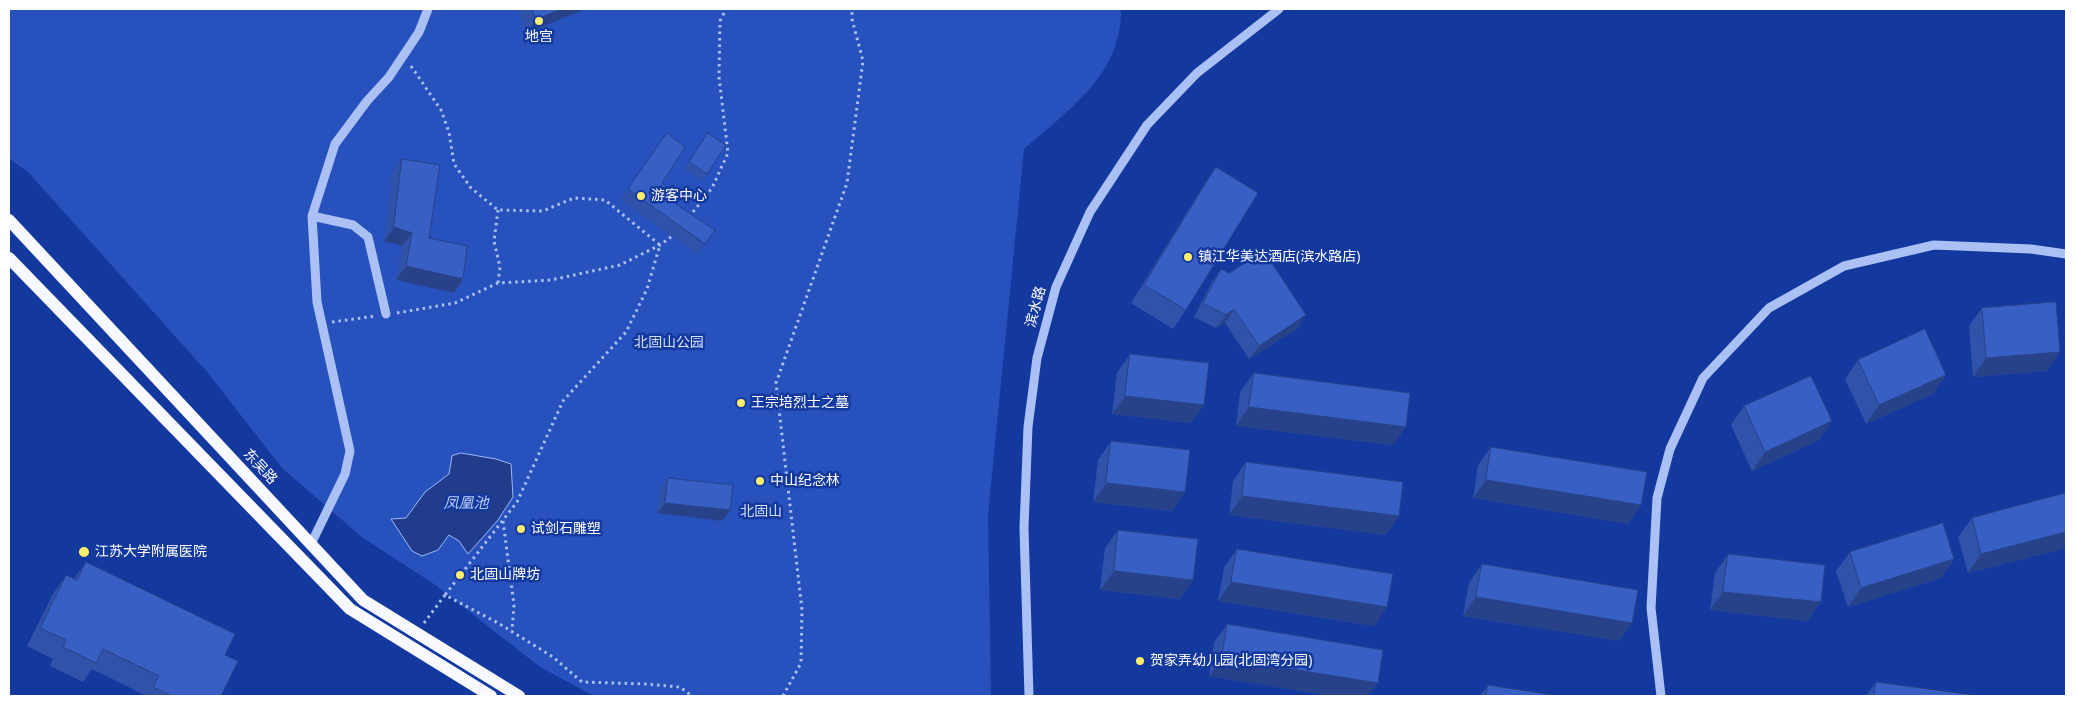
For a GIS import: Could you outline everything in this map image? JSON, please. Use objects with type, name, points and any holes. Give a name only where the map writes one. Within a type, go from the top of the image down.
[{"type":"main road","name":"东吴路","points":[[9,220],[363,600],[519,696]]},
{"type":"main road","points":[[9,258],[350,609],[491,696]]},
{"type":"street","points":[[311,544],[345,474],[350,451],[317,302],[312,216],[335,144],[403,56],[419,32],[428,9]]},
{"type":"street","name":"滨水路","points":[[1029,696],[1024,528],[1028,427],[1037,358],[1056,287],[1090,212],[1148,125],[1197,73],[1279,9]]},
{"type":"street","points":[[312,216],[353,224],[368,237],[386,314]]},
{"type":"street","points":[[1661,696],[1651,608],[1657,498],[1670,449],[1703,378],[1769,308],[1844,266],[1934,245],[2031,250],[2066,254]]},
{"type":"path","points":[[684,224],[712,188],[728,153],[719,77],[720,21],[726,9]]},
{"type":"path","points":[[783,696],[802,663],[802,610],[776,383],[848,183],[863,61],[852,19],[852,9]]},
{"type":"path","points":[[403,56],[422,80],[441,110],[449,132],[454,164],[471,188],[498,210],[543,211],[574,198],[605,200],[660,246]]},
{"type":"path","points":[[498,210],[494,241],[500,267],[498,283]]},
{"type":"path","points":[[322,324],[455,303],[498,283],[552,280],[620,264],[660,246],[678,231]]},
{"type":"path","points":[[416,632],[517,502],[563,401],[626,332],[647,289],[660,246]]},
{"type":"path","points":[[502,520],[514,605],[512,631]]},
{"type":"path","points":[[445,595],[512,631],[553,657],[582,682],[680,687],[692,696]]},
{"type":"green space","name":"北固山公园","points":[[9,9],[1121,9],[1119,32],[1113,53],[1103,72],[1075,105],[1024,149],[988,515],[991,696],[594,696],[540,667],[434,584],[363,538],[282,468],[208,373],[29,173],[9,158]]},
{"type":"water","name":"凤凰池","points":[[461,453],[496,459],[511,464],[513,497],[498,520],[468,554],[459,541],[449,535],[438,550],[422,556],[412,551],[391,519],[406,518],[425,492],[449,474],[452,456]]},
{"type":"building","points":[[532,9],[562,9],[536,19]]},
{"type":"building","points":[[667,133],[685,147],[662,183],[676,196],[673,202],[715,230],[705,244],[628,189]]},
{"type":"building","points":[[708,133],[726,145],[707,174],[689,162]]},
{"type":"building","points":[[402,159],[440,165],[429,238],[467,246],[463,279],[406,266],[412,233],[394,227]]},
{"type":"building","name":"镇江华美达酒店(滨水路店)","points":[[1216,167],[1258,193],[1186,310],[1144,285]]},
{"type":"building","points":[[1264,251],[1306,315],[1259,346],[1234,309],[1226,315],[1203,303],[1221,269],[1229,273]]},
{"type":"building","points":[[2056,302],[2060,352],[1986,358],[1982,308]]},
{"type":"building","points":[[1925,329],[1946,375],[1879,405],[1858,360]]},
{"type":"building","points":[[1130,354],[1209,363],[1204,405],[1125,396]]},
{"type":"building","points":[[1254,373],[1410,393],[1406,427],[1249,407]]},
{"type":"building","points":[[1811,376],[1832,421],[1765,452],[1744,406]]},
{"type":"building","points":[[1111,441],[1190,450],[1185,492],[1106,483]]},
{"type":"building","points":[[1491,447],[1647,472],[1641,505],[1486,480]]},
{"type":"building","points":[[1246,462],[1403,482],[1399,516],[1242,496]]},
{"type":"building","points":[[668,478],[733,485],[730,510],[665,503]]},
{"type":"building","points":[[2066,493],[2066,532],[1981,554],[1972,518]]},
{"type":"building","points":[[1943,523],[1954,559],[1861,588],[1850,552]]},
{"type":"building","points":[[1118,530],[1198,539],[1193,580],[1114,571]]},
{"type":"building","points":[[1237,549],[1393,574],[1387,607],[1231,582]]},
{"type":"building","points":[[1728,554],[1825,565],[1821,602],[1723,592]]},
{"type":"building","points":[[86,562],[235,634],[225,655],[238,661],[221,696],[170,696],[153,687],[159,676],[103,649],[96,663],[63,647],[66,640],[40,628],[66,575],[77,580]]},
{"type":"building","points":[[1482,564],[1638,590],[1632,623],[1476,597]]},
{"type":"building","points":[[1227,624],[1383,650],[1378,683],[1222,658]]},
{"type":"building","points":[[1876,682],[1973,695],[1874,696]]},
{"type":"building","points":[[1488,685],[1559,696],[1486,696]]},
{"type":"place","name":"地宫","points":[[539,21]]},
{"type":"place","name":"游客中心","points":[[641,196]]},
{"type":"place","name":"镇江华美达酒店(滨水路店)","points":[[1188,257]]},
{"type":"place","name":"王宗培烈士之墓","points":[[741,403]]},
{"type":"place","name":"中山纪念林","points":[[760,481]]},
{"type":"place","name":"试剑石雕塑","points":[[521,529]]},
{"type":"place","name":"江苏大学附属医院","points":[[84,552]]},
{"type":"place","name":"北固山牌坊","points":[[460,575]]},
{"type":"place","name":"贺家弄幼儿园(北固湾分园)","points":[[1140,661]]},
{"type":"park label","name":"北固山","points":[[761,512]]}]
